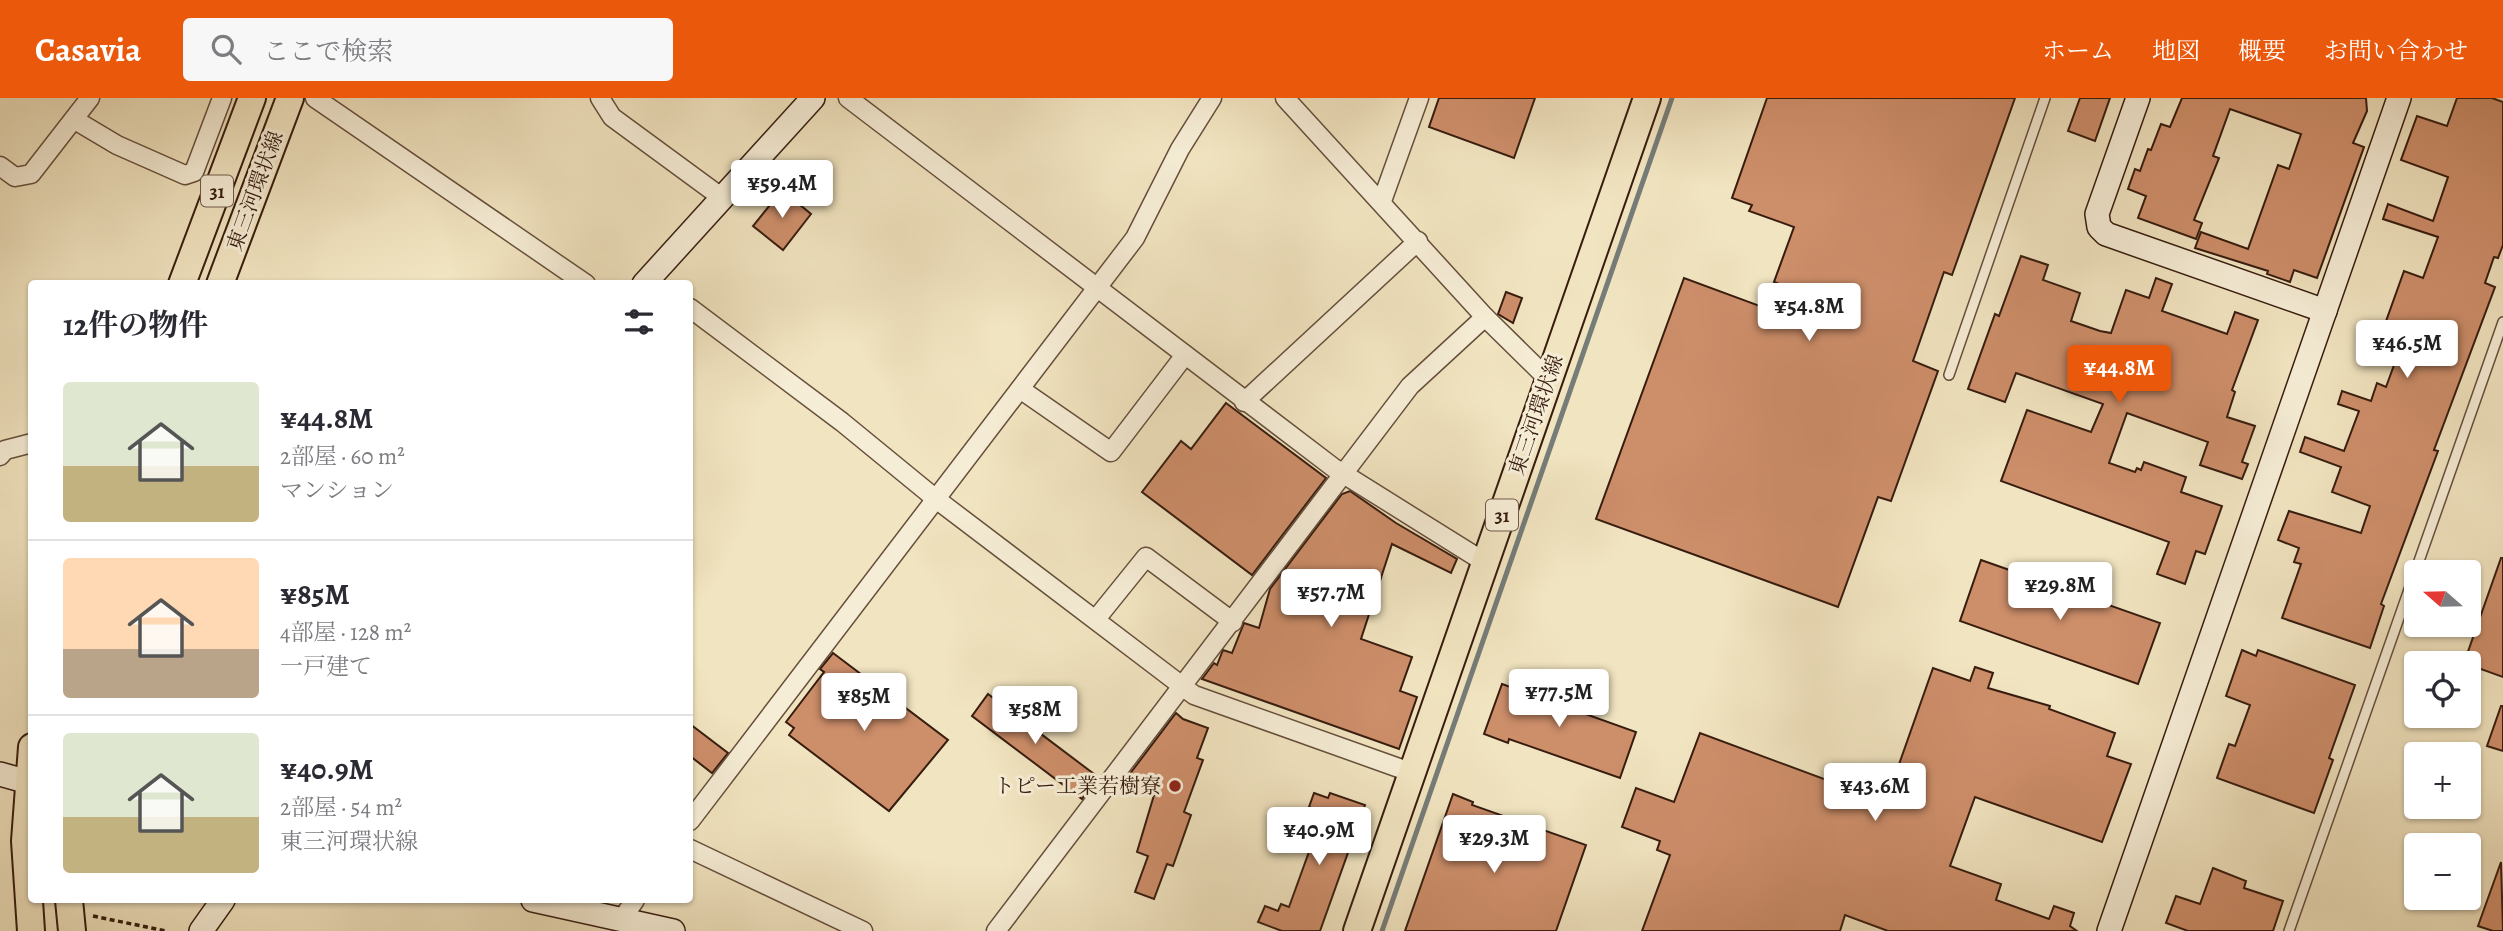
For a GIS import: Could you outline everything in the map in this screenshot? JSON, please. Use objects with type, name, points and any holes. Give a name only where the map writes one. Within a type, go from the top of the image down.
[{"type":"main road","name":"東三河環状線","points":[[184,280],[252,98]]},
{"type":"main road","name":"東三河環状線","points":[[222,280],[290,98]]},
{"type":"main road","name":"東三河環状線","points":[[1357,931],[1647,98]]},
{"type":"main road","points":[[28,797],[25,841],[28,886]]},
{"type":"main road","points":[[29,903],[31,931]]},
{"type":"street","points":[[0,166],[15,177],[31,174],[90,98]]},
{"type":"street","points":[[75,120],[117,145],[185,175],[194,172],[222,98]]},
{"type":"street","points":[[315,98],[580,280]]},
{"type":"street","points":[[600,98],[612,117],[721,197]]},
{"type":"street","points":[[652,280],[721,197],[813,98]]},
{"type":"street","points":[[848,98],[1099,288],[1244,402],[1346,474],[1486,563]]},
{"type":"street","points":[[693,817],[1099,288],[1135,238],[1180,149],[1212,98]]},
{"type":"street","points":[[1285,98],[1382,201],[1485,317],[1548,379]]},
{"type":"street","points":[[1382,201],[1419,98]]},
{"type":"street","points":[[2138,98],[2097,214],[2099,227],[2106,234],[2325,311]]},
{"type":"street","points":[[2109,931],[2399,98]]},
{"type":"street","points":[[1244,402],[1418,241]]},
{"type":"street","points":[[693,310],[842,422],[936,499],[1194,695],[1413,773]]},
{"type":"street","points":[[996,931],[1346,474],[1410,386],[1485,317]]},
{"type":"street","points":[[1020,389],[1111,452],[1185,355]]},
{"type":"street","points":[[2,447],[28,444]]},
{"type":"street","points":[[1096,620],[1146,556],[1233,622]]},
{"type":"street","points":[[0,774],[28,782]]},
{"type":"street","points":[[693,850],[863,931]]},
{"type":"street","points":[[201,931],[221,903]]},
{"type":"street","points":[[547,903],[673,931]]},
{"type":"street","points":[[622,919],[633,903]]},
{"type":"lane","points":[[1949,375],[2045,98]]},
{"type":"lane","points":[[2289,931],[2503,322]]},
{"type":"path","points":[[71,914],[166,931]]},
{"type":"building","points":[[1439,98],[1535,98],[1514,158],[1429,127]]},
{"type":"building","points":[[1767,98],[2015,98],[1952,275],[1944,272],[1913,361],[1938,371],[1891,501],[1878,497],[1838,607],[1596,519],[1684,278],[1792,318],[1801,292],[1774,282],[1794,227],[1749,211],[1752,205],[1732,198]]},
{"type":"building","points":[[2080,98],[2110,98],[2095,141],[2068,131]]},
{"type":"building","points":[[2182,98],[2366,98],[2367,111],[2353,143],[2364,147],[2317,278],[2294,270],[2290,282],[2267,274],[2268,271],[2195,248],[2201,232],[2248,249],[2278,165],[2289,169],[2301,134],[2230,109],[2213,156],[2219,158],[2194,220],[2202,223],[2196,239],[2138,218],[2146,196],[2128,189],[2135,169],[2140,171],[2161,124],[2170,127]]},
{"type":"building","points":[[2457,98],[2492,98],[2503,102],[2503,245],[2498,258],[2494,257],[2485,283],[2495,287],[2434,450],[2438,451],[2381,604],[2384,606],[2370,648],[2282,618],[2301,564],[2294,562],[2299,548],[2278,540],[2289,511],[2361,533],[2370,506],[2332,492],[2341,467],[2300,452],[2305,437],[2344,451],[2359,411],[2338,404],[2342,391],[2371,401],[2377,383],[2386,387],[2401,346],[2380,338],[2404,271],[2423,278],[2438,237],[2383,219],[2388,204],[2433,221],[2448,177],[2401,160],[2417,116],[2447,126]]},
{"type":"building","points":[[782,190],[811,214],[783,250],[753,226]]},
{"type":"building","points":[[2021,256],[2048,265],[2043,280],[2080,293],[2071,321],[2100,331],[2111,333],[2126,290],[2149,298],[2156,278],[2172,284],[2162,311],[2227,334],[2235,312],[2258,320],[2232,390],[2235,392],[2227,417],[2255,426],[2242,462],[2248,464],[2242,479],[2200,465],[2208,442],[2127,413],[2109,463],[2135,472],[2137,468],[2141,470],[2144,462],[2186,477],[2181,492],[2222,506],[2205,554],[2196,551],[2185,584],[2157,574],[2169,542],[2001,481],[2027,410],[2091,432],[2103,404],[2016,373],[2005,402],[1968,389],[1995,314],[1999,316]]},
{"type":"building","points":[[1506,292],[1522,298],[1513,323],[1498,314]]},
{"type":"building","points":[[1226,403],[1326,478],[1252,575],[1142,492],[1181,441],[1191,449]]},
{"type":"building","points":[[1350,491],[1396,523],[1457,559],[1451,573],[1392,544],[1361,639],[1412,657],[1400,691],[1417,697],[1399,749],[1202,679],[1214,663],[1217,665],[1223,650],[1232,653],[1244,623],[1259,628],[1270,589],[1342,494]]},
{"type":"building","points":[[2503,558],[2503,677],[2481,669],[2481,651],[2468,651],[2473,637],[2482,637],[2482,612]]},
{"type":"building","points":[[1981,560],[2160,623],[2138,684],[1960,621]]},
{"type":"building","points":[[2242,650],[2256,656],[2258,650],[2355,685],[2329,758],[2333,760],[2314,813],[2217,778],[2229,744],[2235,746],[2250,705],[2226,696]]},
{"type":"building","points":[[833,653],[948,740],[889,811],[789,735],[794,728],[786,722],[824,672],[820,669]]},
{"type":"building","points":[[1975,667],[1993,673],[1988,688],[2050,706],[2049,709],[2115,733],[2107,756],[2131,764],[2102,842],[1975,797],[1950,866],[2001,884],[1996,900],[2049,919],[2054,906],[2074,913],[2070,926],[2077,931],[1888,931],[1845,915],[1840,931],[1642,931],[1670,855],[1657,850],[1660,841],[1622,827],[1636,788],[1674,802],[1700,733],[1902,808],[1913,776],[1897,770],[1933,668],[1970,681]]},
{"type":"building","points":[[1502,684],[1533,695],[1537,685],[1580,704],[1577,711],[1636,732],[1620,778],[1509,739],[1508,743],[1484,734]]},
{"type":"building","points":[[988,694],[1098,777],[1082,799],[972,716]]},
{"type":"building","points":[[2503,706],[2503,751],[2487,746]]},
{"type":"building","name":"トピー工業若樹寮","points":[[1176,713],[1183,719],[1208,728],[1197,758],[1203,760],[1184,812],[1191,815],[1173,866],[1167,864],[1154,899],[1135,892],[1148,856],[1137,852],[1157,785],[1129,775]]},
{"type":"building","points":[[693,726],[728,753],[712,773],[693,758]]},
{"type":"building","points":[[1314,793],[1328,798],[1330,793],[1365,805],[1320,931],[1282,931],[1258,922],[1265,906],[1278,911],[1281,904],[1289,907],[1323,813],[1309,807]]},
{"type":"building","points":[[1453,794],[1473,802],[1472,805],[1586,845],[1556,931],[1405,931]]},
{"type":"building","points":[[2501,862],[2503,931],[2493,931],[2478,926]]},
{"type":"building","points":[[2213,868],[2246,881],[2244,888],[2283,901],[2273,931],[2188,931],[2166,923],[2176,896],[2200,904]]},
{"type":"waterway","points":[[1382,931],[1672,98]]},
{"type":"place","name":"トピー工業若樹寮","points":[[1175,786]]}]
